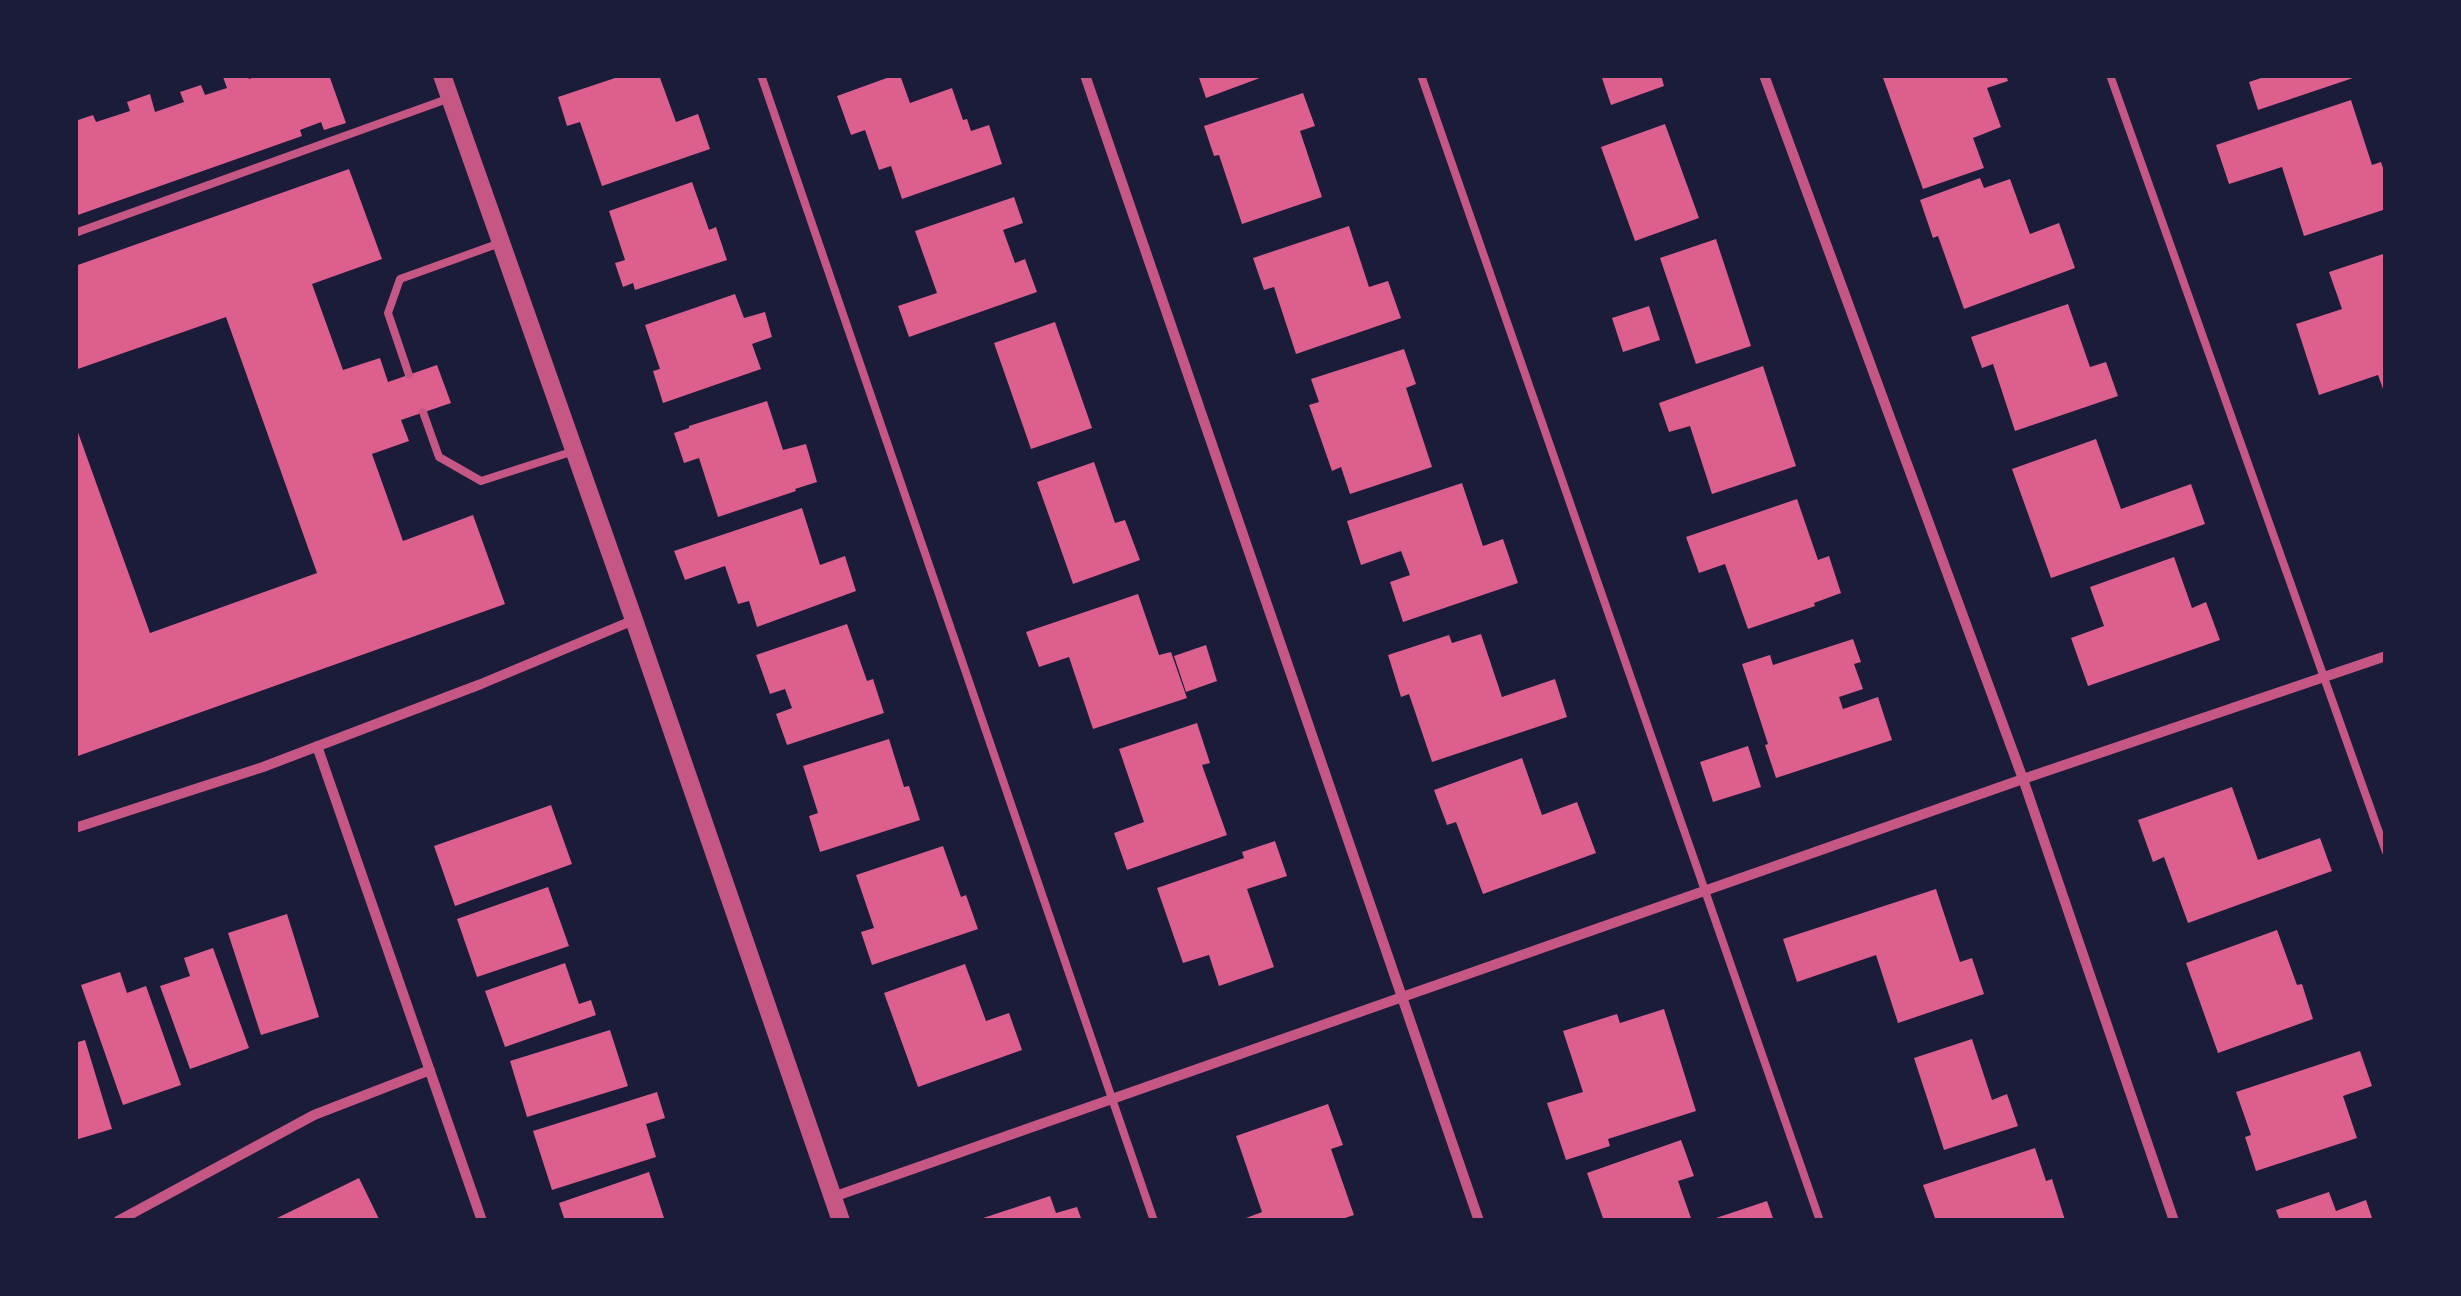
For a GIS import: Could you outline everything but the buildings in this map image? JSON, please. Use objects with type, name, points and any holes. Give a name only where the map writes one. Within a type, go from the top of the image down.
[{"type":"street","points":[[442,75],[841,1221]]},
{"type":"street","points":[[1086,75],[1480,1221]]},
{"type":"street","points":[[1764,75],[2022,779],[2174,1221]]},
{"type":"street","points":[[75,828],[264,767],[634,620]]},
{"type":"street","points":[[833,1197],[2022,779],[2386,656]]},
{"type":"street","points":[[317,746],[482,1221]]},
{"type":"street","points":[[118,1221],[314,1114],[430,1070]]},
{"type":"lane","points":[[761,75],[1154,1221]]},
{"type":"lane","points":[[1421,75],[1820,1221]]},
{"type":"lane","points":[[2110,75],[2386,852]]},
{"type":"lane","points":[[75,233],[450,98]]},
{"type":"lane","points":[[409,375],[388,312],[400,279],[500,243]]},
{"type":"lane","points":[[423,412],[439,457],[481,481],[574,451]]}]
